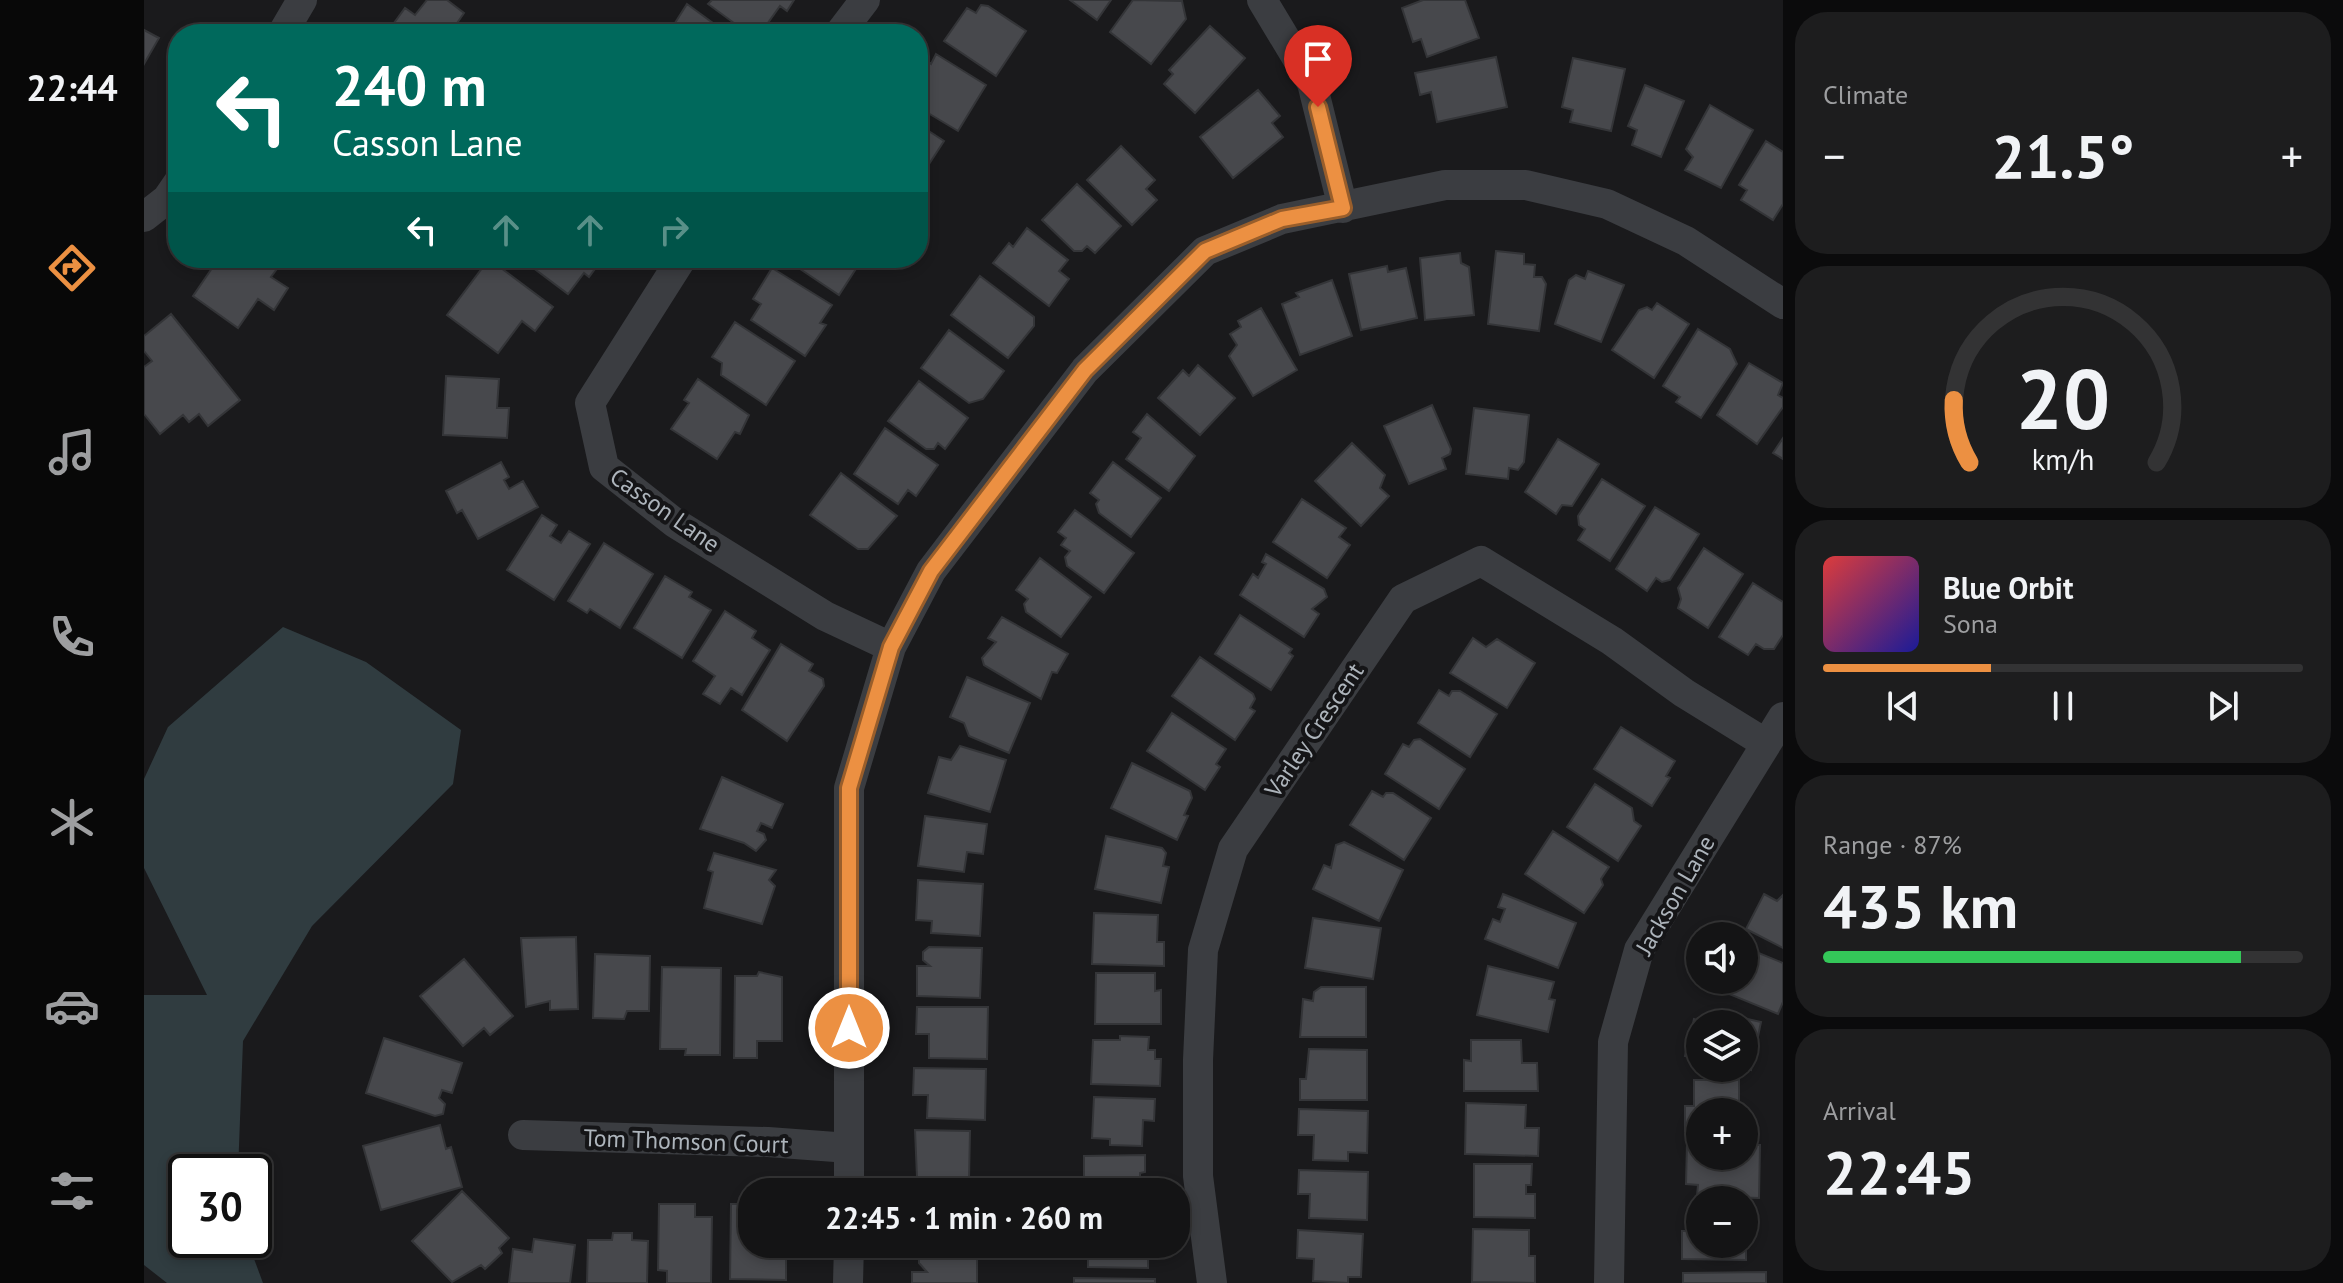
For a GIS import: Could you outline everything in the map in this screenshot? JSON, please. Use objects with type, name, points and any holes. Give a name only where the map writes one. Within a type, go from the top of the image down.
[{"type":"street","points":[[288,24],[302,0]]},
{"type":"street","points":[[847,24],[865,0]]},
{"type":"street","points":[[1262,0],[1312,83],[1343,208]]},
{"type":"street","points":[[849,1178],[849,788],[891,647],[931,571],[1085,370],[1205,251],[1282,219],[1445,185],[1526,185],[1607,204],[1686,241],[1783,304]]},
{"type":"street","points":[[144,217],[168,198]]},
{"type":"street","name":"Casson Lane","points":[[676,268],[590,403],[604,467],[675,523],[825,616],[891,647]]},
{"type":"street","name":"Varley Crescent","points":[[1212,1283],[1198,1176],[1198,1060],[1203,950],[1233,849],[1403,599],[1481,561],[1612,641],[1684,693],[1765,743]]},
{"type":"street","name":"Jackson Lane","points":[[1609,1283],[1613,1042],[1639,950],[1783,717]]},
{"type":"street","name":"Tom Thomson Court","points":[[523,1135],[768,1142],[849,1148]]},
{"type":"street","points":[[848,1283],[849,1258]]},
{"type":"shaded area","points":[[283,627],[366,662],[461,730],[453,784],[312,926],[243,1041],[239,1154],[168,1154],[168,1258],[254,1258],[263,1283],[167,1283],[144,1265],[144,995],[207,995],[144,868],[144,779],[168,727]]},
{"type":"building","points":[[427,0],[447,0],[464,13],[456,24],[393,24],[405,8],[415,15]]},
{"type":"building","points":[[712,0],[794,0],[787,11],[780,6],[767,24],[735,24],[708,4]]},
{"type":"building","points":[[1070,0],[1111,0],[1097,20]]},
{"type":"building","points":[[1133,0],[1182,1],[1186,19],[1151,64],[1110,32]]},
{"type":"building","points":[[1423,0],[1465,0],[1479,38],[1427,57],[1421,39],[1413,42],[1402,8]]},
{"type":"building","points":[[687,4],[714,24],[674,24]]},
{"type":"building","points":[[981,5],[988,6],[1026,31],[996,76],[944,41],[967,8],[976,13]]},
{"type":"building","points":[[1210,26],[1245,58],[1195,113],[1164,84],[1173,74],[1169,70]]},
{"type":"building","points":[[144,30],[159,38],[144,64]]},
{"type":"building","points":[[936,54],[986,85],[958,131],[928,113],[928,62],[931,64]]},
{"type":"building","points":[[1496,57],[1507,107],[1437,122],[1431,92],[1420,95],[1415,73]]},
{"type":"building","points":[[1573,58],[1625,69],[1611,131],[1570,122],[1573,110],[1562,107]]},
{"type":"building","points":[[1645,85],[1684,101],[1661,157],[1632,145],[1637,130],[1628,126]]},
{"type":"building","points":[[1258,90],[1280,116],[1272,123],[1283,137],[1233,178],[1200,137]]},
{"type":"building","points":[[1710,105],[1753,130],[1721,188],[1685,170],[1693,157],[1686,149]]},
{"type":"building","points":[[928,131],[944,141],[928,166]]},
{"type":"building","points":[[1766,141],[1783,152],[1783,204],[1773,220],[1741,200],[1747,190],[1739,185]]},
{"type":"building","points":[[1121,146],[1155,180],[1146,189],[1157,200],[1132,225],[1087,180]]},
{"type":"building","points":[[1077,184],[1121,226],[1095,253],[1087,246],[1082,251],[1074,251],[1042,220]]},
{"type":"building","points":[[1027,228],[1068,260],[1059,271],[1069,279],[1049,306],[993,263],[1009,243],[1013,247]]},
{"type":"building","points":[[1496,251],[1524,254],[1524,264],[1535,265],[1534,277],[1542,277],[1546,284],[1539,331],[1488,324]]},
{"type":"building","points":[[1460,253],[1461,263],[1469,267],[1474,315],[1425,320],[1420,258]]},
{"type":"building","points":[[1387,266],[1388,272],[1406,268],[1417,318],[1361,330],[1349,274]]},
{"type":"building","points":[[212,268],[278,268],[271,277],[288,288],[274,310],[258,299],[238,328],[193,296]]},
{"type":"building","points":[[482,268],[501,268],[553,307],[535,331],[522,321],[498,353],[447,315]]},
{"type":"building","points":[[533,268],[596,268],[589,277],[584,273],[568,294]]},
{"type":"building","points":[[772,268],[832,305],[820,323],[826,325],[805,356],[751,320],[761,304],[753,299]]},
{"type":"building","points":[[800,268],[857,268],[839,295]]},
{"type":"building","points":[[1588,271],[1624,285],[1601,342],[1555,324],[1569,280],[1576,275],[1585,279]]},
{"type":"building","points":[[980,276],[1034,317],[1034,326],[1008,358],[951,315]]},
{"type":"building","points":[[1332,280],[1352,336],[1300,355],[1282,304],[1299,297],[1296,293]]},
{"type":"building","points":[[1657,303],[1689,324],[1654,378],[1612,350],[1639,310],[1647,307],[1652,310]]},
{"type":"building","points":[[1261,308],[1297,370],[1253,396],[1229,356],[1237,345],[1230,334],[1241,327],[1238,321]]},
{"type":"building","points":[[171,314],[240,400],[208,426],[199,414],[189,422],[183,415],[160,434],[144,414],[144,367],[152,361],[144,351],[144,336]]},
{"type":"building","points":[[735,322],[795,361],[766,405],[721,375],[722,363],[712,357]]},
{"type":"building","points":[[1698,329],[1730,349],[1737,364],[1701,418],[1676,402],[1680,397],[1663,386]]},
{"type":"building","points":[[949,330],[1004,371],[983,399],[969,403],[921,368]]},
{"type":"building","points":[[1749,363],[1783,383],[1778,395],[1783,398],[1783,407],[1757,444],[1717,415]]},
{"type":"building","points":[[1198,365],[1235,398],[1200,435],[1158,398],[1183,370],[1189,376]]},
{"type":"building","points":[[446,376],[499,379],[497,408],[509,408],[507,438],[443,435]]},
{"type":"building","points":[[698,379],[749,415],[740,434],[735,432],[717,459],[671,429],[689,403],[684,400]]},
{"type":"building","points":[[919,381],[968,418],[945,449],[938,443],[934,449],[926,449],[888,421]]},
{"type":"building","points":[[1432,405],[1451,449],[1450,454],[1442,458],[1446,469],[1409,484],[1384,426]]},
{"type":"building","points":[[1474,408],[1529,415],[1524,462],[1518,470],[1509,468],[1508,479],[1466,474]]},
{"type":"building","points":[[1147,414],[1195,456],[1169,491],[1126,459],[1141,438],[1133,432]]},
{"type":"building","points":[[885,428],[938,465],[916,496],[908,490],[898,504],[854,474]]},
{"type":"building","points":[[1783,438],[1783,459],[1773,453]]},
{"type":"building","points":[[1558,439],[1599,464],[1572,506],[1562,505],[1556,514],[1525,492]]},
{"type":"building","points":[[1352,443],[1385,475],[1380,488],[1389,496],[1361,526],[1315,481]]},
{"type":"building","points":[[501,462],[509,477],[504,480],[509,489],[523,481],[538,507],[478,539],[462,510],[457,513],[446,491]]},
{"type":"building","points":[[1113,462],[1161,498],[1131,537],[1099,513],[1096,504],[1099,500],[1090,493]]},
{"type":"building","points":[[841,473],[897,516],[868,549],[858,549],[810,515]]},
{"type":"building","points":[[1602,479],[1645,506],[1610,561],[1578,540],[1585,529],[1579,525],[1578,516]]},
{"type":"building","points":[[1302,499],[1346,528],[1339,537],[1350,545],[1327,578],[1273,542]]},
{"type":"building","points":[[1655,507],[1699,534],[1670,580],[1662,582],[1656,578],[1647,591],[1616,569]]},
{"type":"building","points":[[1075,510],[1134,553],[1104,593],[1067,566],[1065,557],[1070,551],[1061,545],[1066,538],[1058,532]]},
{"type":"building","points":[[542,515],[557,525],[550,536],[561,543],[569,531],[590,544],[554,600],[507,570]]},
{"type":"building","points":[[604,543],[653,574],[620,628],[590,609],[587,613],[568,601]]},
{"type":"building","points":[[1704,548],[1743,574],[1708,628],[1678,608],[1681,599],[1678,588]]},
{"type":"building","points":[[1266,554],[1324,589],[1327,597],[1312,609],[1319,614],[1304,637],[1240,595],[1253,574],[1258,578],[1266,564],[1262,562]]},
{"type":"building","points":[[1040,558],[1091,597],[1061,637],[1026,612],[1024,604],[1028,599],[1016,590]]},
{"type":"building","points":[[665,576],[692,592],[689,597],[711,610],[682,658],[634,628]]},
{"type":"building","points":[[1753,583],[1783,602],[1783,635],[1774,649],[1764,649],[1756,644],[1748,655],[1719,637]]},
{"type":"building","points":[[725,611],[756,631],[752,638],[770,650],[742,695],[731,688],[720,704],[703,694],[715,676],[693,661]]},
{"type":"building","points":[[1240,615],[1292,649],[1289,653],[1293,656],[1271,690],[1215,654]]},
{"type":"building","points":[[1002,617],[1068,654],[1057,673],[1052,672],[1041,699],[984,665],[982,658],[996,642],[988,638]]},
{"type":"building","points":[[1473,638],[1486,647],[1497,639],[1535,663],[1507,708],[1450,673]]},
{"type":"building","points":[[781,644],[813,664],[809,671],[823,679],[824,686],[787,741],[742,710]]},
{"type":"building","points":[[1200,657],[1253,694],[1255,699],[1250,708],[1255,711],[1235,740],[1172,696]]},
{"type":"building","points":[[967,677],[1030,703],[1009,753],[969,736],[964,723],[950,717]]},
{"type":"building","points":[[1439,690],[1449,696],[1452,691],[1460,691],[1497,714],[1470,757],[1418,723]]},
{"type":"building","points":[[1172,713],[1226,749],[1216,764],[1220,767],[1205,790],[1147,751]]},
{"type":"building","points":[[1621,727],[1675,761],[1666,776],[1670,778],[1652,806],[1594,769]]},
{"type":"building","points":[[1420,739],[1465,769],[1439,809],[1385,774],[1403,744],[1409,747],[1414,740]]},
{"type":"building","points":[[960,746],[1006,760],[990,812],[928,793],[939,757],[951,760]]},
{"type":"building","points":[[1132,763],[1190,791],[1192,798],[1184,815],[1188,816],[1177,840],[1111,808]]},
{"type":"building","points":[[722,777],[783,804],[772,828],[761,823],[757,831],[764,834],[766,840],[756,851],[744,843],[700,829]]},
{"type":"building","points":[[1595,784],[1632,808],[1634,821],[1641,826],[1618,861],[1567,827]]},
{"type":"building","points":[[1372,791],[1383,797],[1386,793],[1393,793],[1431,818],[1404,860],[1350,825]]},
{"type":"building","points":[[925,816],[987,824],[983,854],[967,852],[964,872],[918,866]]},
{"type":"building","points":[[1553,831],[1609,867],[1601,879],[1603,885],[1584,913],[1525,874]]},
{"type":"building","points":[[1106,836],[1162,848],[1166,853],[1163,866],[1169,867],[1161,903],[1095,889]]},
{"type":"building","points":[[1344,842],[1403,870],[1379,921],[1313,889],[1324,865],[1331,868],[1336,845]]},
{"type":"building","points":[[714,853],[776,870],[769,880],[775,886],[762,924],[704,908],[713,872],[708,870]]},
{"type":"building","points":[[918,880],[983,884],[980,936],[931,933],[932,921],[916,920]]},
{"type":"building","points":[[1503,894],[1576,923],[1558,968],[1485,939],[1493,919],[1500,922],[1505,909],[1498,907]]},
{"type":"building","points":[[1764,894],[1777,901],[1783,895],[1783,948],[1758,935],[1758,922],[1750,922]]},
{"type":"building","points":[[1094,913],[1158,915],[1157,942],[1164,942],[1164,966],[1092,964]]},
{"type":"building","points":[[1313,918],[1381,928],[1373,979],[1305,968]]},
{"type":"building","points":[[576,937],[578,1009],[550,1010],[550,1001],[526,1007],[521,938]]},
{"type":"building","points":[[929,947],[982,948],[980,998],[917,996],[917,966],[930,966],[923,960],[923,952]]},
{"type":"building","points":[[1758,953],[1783,963],[1783,1002],[1778,1014],[1729,994],[1758,994]]},
{"type":"building","points":[[595,954],[650,956],[649,1011],[627,1011],[624,1019],[593,1018]]},
{"type":"building","points":[[464,959],[513,1016],[490,1035],[484,1028],[463,1046],[420,996]]},
{"type":"building","points":[[1488,966],[1554,982],[1549,999],[1555,1000],[1548,1032],[1477,1015]]},
{"type":"building","points":[[662,967],[721,968],[720,1055],[685,1055],[686,1049],[660,1049]]},
{"type":"building","points":[[759,972],[782,977],[782,1041],[757,1041],[757,1058],[734,1058],[735,976],[757,976]]},
{"type":"building","points":[[1096,973],[1155,973],[1155,991],[1161,990],[1161,1024],[1095,1024]]},
{"type":"building","points":[[1321,987],[1366,987],[1366,1037],[1300,1037],[1303,999],[1313,1001],[1314,992]]},
{"type":"building","points":[[917,1007],[988,1007],[987,1059],[929,1058],[929,1034],[916,1034]]},
{"type":"building","points":[[1120,1036],[1149,1037],[1148,1050],[1155,1050],[1155,1059],[1161,1059],[1160,1086],[1091,1084],[1093,1040],[1120,1040]]},
{"type":"building","points":[[384,1038],[462,1063],[452,1093],[442,1090],[439,1098],[445,1104],[443,1114],[435,1116],[366,1093]]},
{"type":"building","points":[[1471,1040],[1521,1040],[1522,1063],[1537,1063],[1538,1091],[1464,1091],[1464,1060],[1471,1061]]},
{"type":"building","points":[[1309,1049],[1367,1050],[1367,1100],[1300,1100],[1300,1079],[1306,1079]]},
{"type":"building","points":[[914,1068],[986,1069],[985,1120],[927,1118],[928,1095],[913,1095]]},
{"type":"building","points":[[1694,1082],[1739,1082],[1739,1098],[1694,1098]]},
{"type":"building","points":[[1094,1097],[1155,1099],[1154,1121],[1143,1120],[1142,1146],[1110,1145],[1110,1139],[1092,1138]]},
{"type":"building","points":[[1466,1103],[1526,1105],[1525,1128],[1539,1128],[1538,1156],[1465,1154]]},
{"type":"building","points":[[1299,1109],[1368,1111],[1367,1153],[1348,1152],[1348,1161],[1313,1160],[1314,1135],[1298,1135]]},
{"type":"building","points":[[440,1125],[446,1149],[451,1147],[462,1187],[381,1210],[363,1146]]},
{"type":"building","points":[[915,1130],[970,1131],[969,1178],[917,1177]]},
{"type":"building","points":[[1760,1145],[1759,1198],[1758,1186],[1686,1184],[1686,1170],[1758,1170]]},
{"type":"building","points":[[1145,1155],[1145,1172],[1140,1173],[1140,1178],[1084,1178],[1084,1156]]},
{"type":"building","points":[[1474,1164],[1532,1164],[1531,1185],[1526,1185],[1526,1194],[1535,1194],[1535,1218],[1474,1217]]},
{"type":"building","points":[[1299,1170],[1368,1172],[1367,1220],[1309,1218],[1310,1194],[1298,1194]]},
{"type":"building","points":[[462,1191],[509,1238],[499,1248],[502,1253],[485,1269],[481,1265],[452,1282],[412,1241]]},
{"type":"building","points":[[659,1204],[695,1204],[695,1217],[712,1217],[711,1283],[667,1283],[667,1271],[658,1270]]},
{"type":"building","points":[[731,1204],[738,1204],[738,1258],[786,1258],[786,1280],[730,1279]]},
{"type":"building","points":[[1473,1229],[1529,1230],[1529,1256],[1535,1256],[1535,1283],[1472,1282]]},
{"type":"building","points":[[1298,1230],[1363,1234],[1361,1277],[1348,1277],[1348,1283],[1313,1281],[1314,1259],[1297,1258]]},
{"type":"building","points":[[1682,1231],[1686,1231],[1686,1258],[1746,1260],[1682,1259]]},
{"type":"building","points":[[613,1233],[632,1233],[632,1240],[648,1241],[647,1283],[587,1283],[588,1240],[612,1240]]},
{"type":"building","points":[[534,1239],[575,1245],[570,1283],[509,1283],[513,1249],[532,1252]]},
{"type":"building","points":[[919,1258],[977,1258],[977,1283],[912,1283],[912,1272],[927,1272],[919,1263]]},
{"type":"building","points":[[1088,1258],[1148,1258],[1148,1268],[1088,1267]]},
{"type":"building","points":[[1766,1272],[1766,1283],[1683,1283],[1683,1273]]},
{"type":"building","points":[[1074,1278],[1155,1279],[1155,1283],[1074,1283]]},
{"type":"route","points":[[849,1028],[849,788],[891,647],[931,571],[1085,370],[1205,251],[1282,219],[1343,208],[1318,107]]}]
